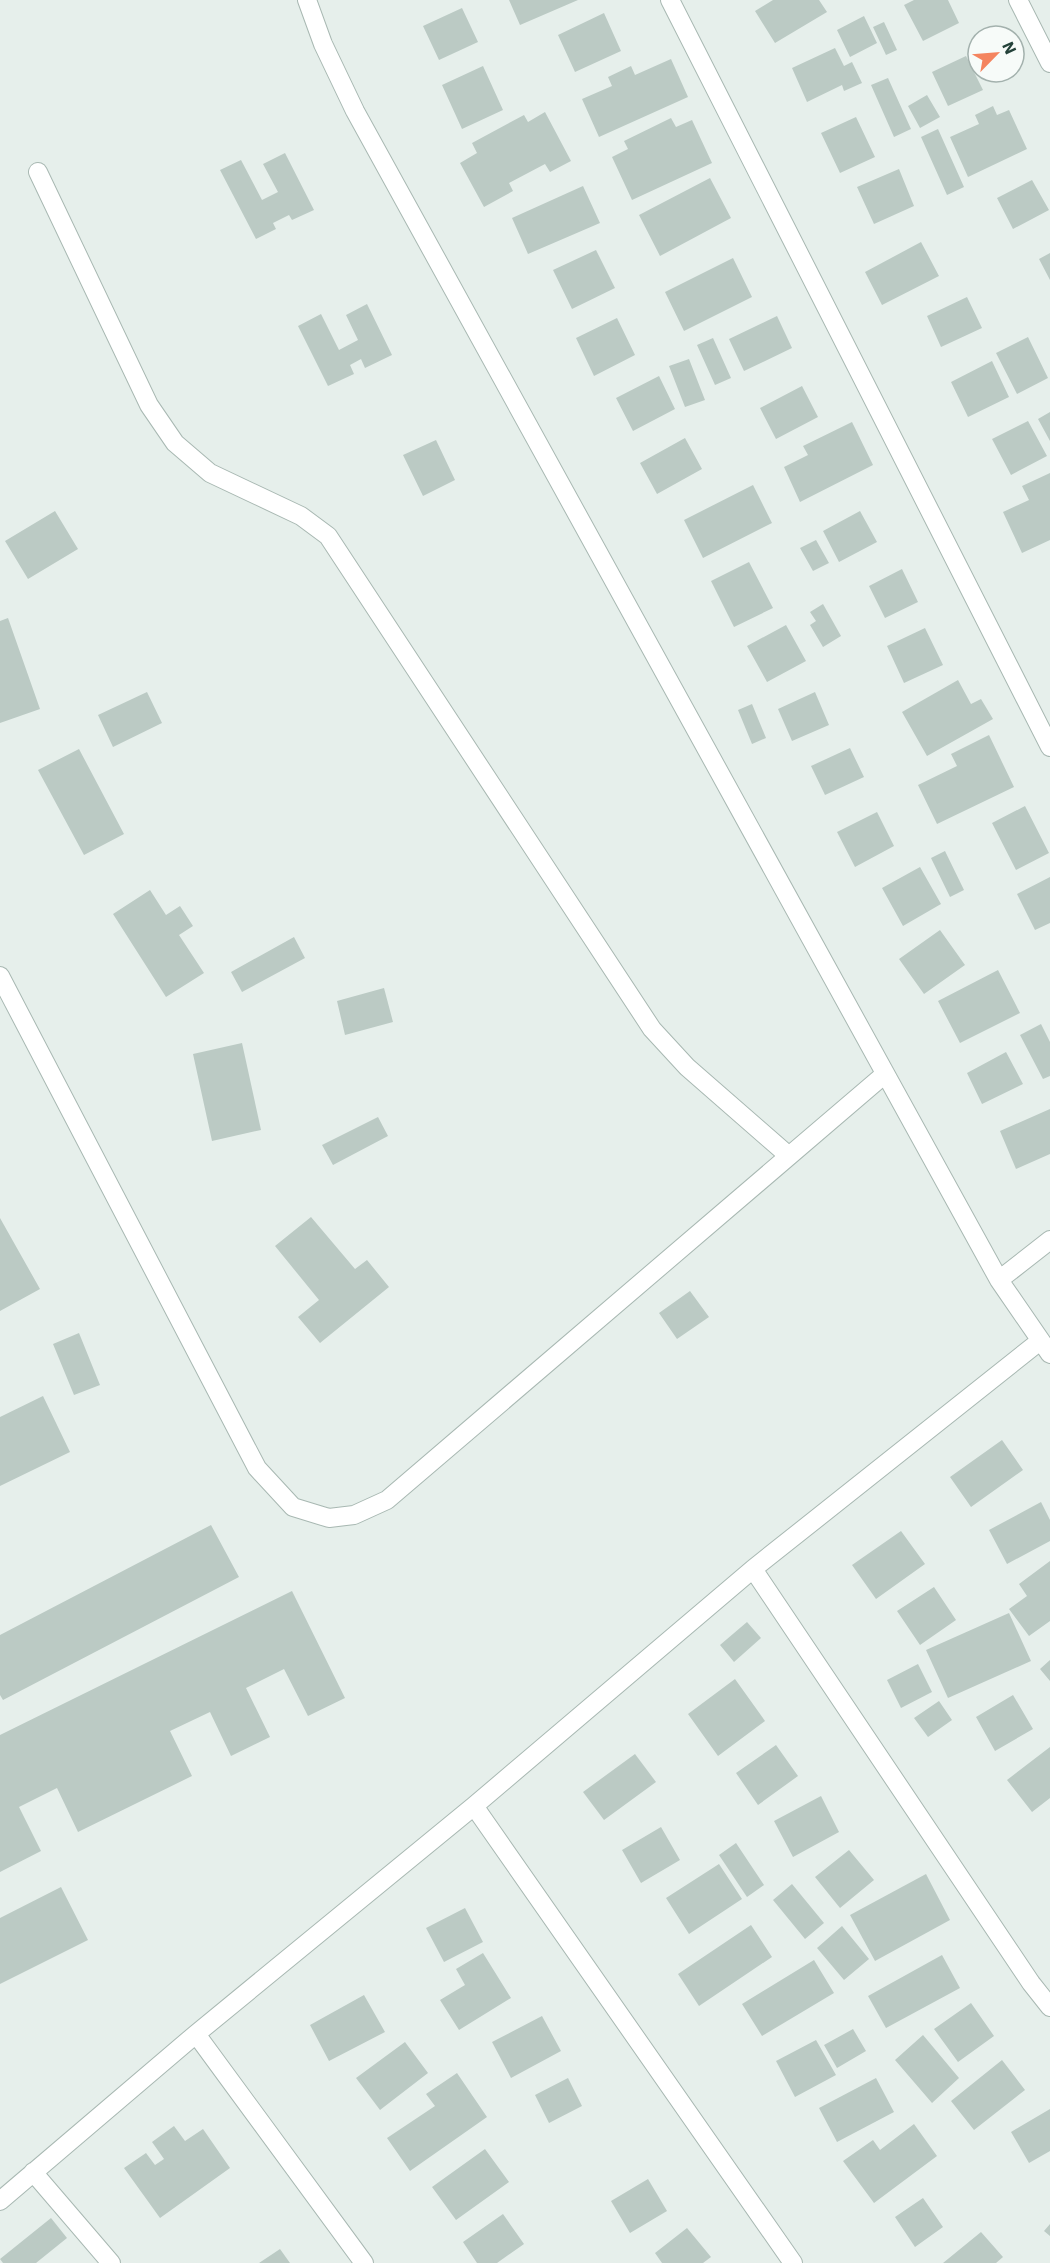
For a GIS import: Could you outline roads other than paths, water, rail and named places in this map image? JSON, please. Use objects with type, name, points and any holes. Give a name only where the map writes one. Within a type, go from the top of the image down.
[{"type":"street","points":[[0,2201],[196,2034],[474,1806],[753,1569],[1045,1347],[999,1280],[355,111],[323,44],[307,0]]},
{"type":"street","points":[[670,0],[1050,747]]},
{"type":"street","points":[[1018,0],[1050,63]]},
{"type":"street","points":[[38,172],[149,405],[175,442],[210,473],[301,516],[328,536],[652,1029],[687,1067],[789,1156]]},
{"type":"street","points":[[0,976],[257,1468],[293,1507],[329,1518],[354,1515],[387,1500],[885,1074]]},
{"type":"street","points":[[999,1280],[1050,1240]]},
{"type":"street","points":[[753,1569],[1031,1983],[1050,2007]]},
{"type":"street","points":[[474,1806],[793,2263]]},
{"type":"street","points":[[196,2034],[364,2263]]},
{"type":"street","points":[[33,2172],[111,2263]]}]
